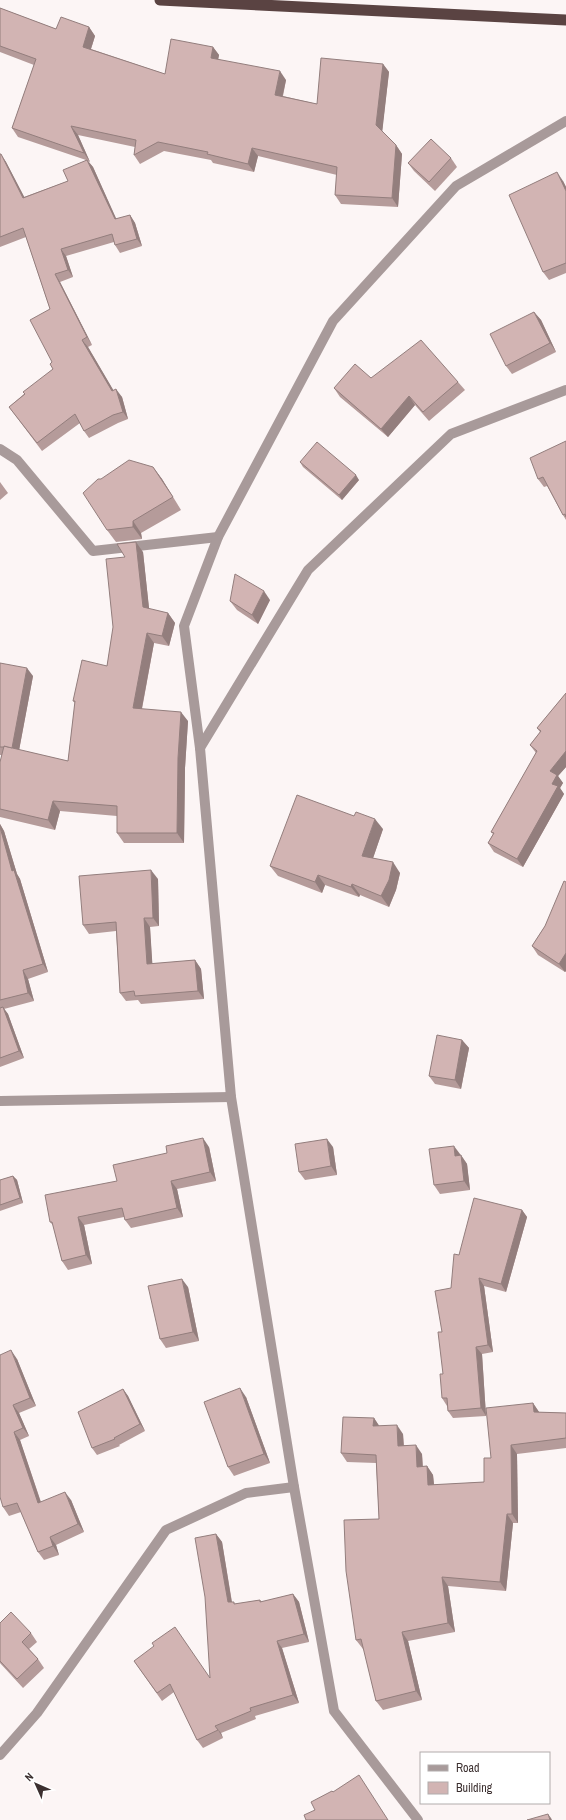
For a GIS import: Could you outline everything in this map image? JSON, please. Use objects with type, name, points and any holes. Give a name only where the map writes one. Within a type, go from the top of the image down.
[{"type":"highway","points":[[160,0],[566,20]]},
{"type":"street","points":[[418,1820],[334,1711],[294,1486],[231,1097],[200,748],[184,626],[218,536],[333,321],[456,186],[566,120]]},
{"type":"street","points":[[200,748],[308,570],[451,434],[566,390]]},
{"type":"street","points":[[0,449],[17,460],[93,551],[218,536]]},
{"type":"street","points":[[0,1101],[231,1097]]},
{"type":"street","points":[[0,1755],[37,1713],[166,1530],[246,1493],[294,1486]]},
{"type":"building","points":[[0,8],[56,29],[61,17],[89,27],[83,47],[165,74],[171,39],[213,47],[211,58],[280,71],[275,95],[317,104],[321,58],[383,64],[376,125],[396,145],[392,198],[335,195],[337,167],[252,148],[248,164],[207,154],[208,152],[158,142],[134,155],[136,140],[71,126],[84,153],[12,128],[36,59],[0,46]]},
{"type":"building","points":[[431,139],[451,158],[429,182],[408,163]]},
{"type":"building","points":[[0,154],[23,198],[68,181],[63,170],[87,160],[115,219],[130,215],[137,239],[115,245],[112,234],[61,249],[68,270],[55,274],[87,337],[82,340],[112,391],[116,389],[123,412],[113,415],[84,431],[75,414],[37,443],[9,407],[25,394],[23,392],[53,369],[50,364],[52,362],[30,320],[50,309],[23,228],[0,237]]},
{"type":"building","points":[[557,172],[566,191],[566,263],[543,272],[509,195]]},
{"type":"building","points":[[534,312],[550,343],[506,366],[490,334]]},
{"type":"building","points":[[421,340],[458,382],[423,412],[409,396],[381,429],[334,388],[355,364],[371,378]]},
{"type":"building","points":[[566,441],[566,517],[565,514],[563,515],[543,477],[538,479],[530,458]]},
{"type":"building","points":[[317,442],[356,475],[339,495],[300,462]]},
{"type":"building","points":[[129,460],[153,467],[173,497],[133,521],[133,527],[107,530],[83,493],[98,479],[101,479]]},
{"type":"building","points":[[136,542],[143,607],[168,613],[162,636],[147,633],[133,708],[181,712],[178,758],[177,833],[117,833],[117,806],[53,801],[48,820],[0,809],[0,762],[4,746],[68,761],[75,701],[73,701],[82,660],[107,666],[113,627],[106,559],[125,557],[117,544]]},
{"type":"building","points":[[235,574],[264,591],[252,615],[230,601]]},
{"type":"building","points":[[0,663],[27,668],[12,748],[4,746],[0,747]]},
{"type":"building","points":[[566,693],[566,751],[550,771],[557,775],[552,784],[558,786],[517,859],[488,843],[494,833],[491,832],[537,751],[530,745],[541,731],[537,728]]},
{"type":"building","points":[[297,795],[354,816],[356,812],[375,819],[362,856],[393,862],[389,880],[381,896],[352,884],[351,887],[318,875],[315,882],[270,866]]},
{"type":"building","points":[[0,827],[12,871],[14,870],[43,964],[23,970],[28,993],[0,1000]]},
{"type":"building","points":[[151,870],[153,918],[144,918],[147,964],[195,960],[198,991],[135,996],[134,991],[120,993],[116,922],[83,925],[79,876]]},
{"type":"building","points":[[564,881],[566,882],[566,953],[559,964],[532,946],[545,926]]},
{"type":"building","points":[[3,1007],[19,1051],[0,1058],[0,1008]]},
{"type":"building","points":[[437,1035],[462,1040],[455,1080],[429,1076]]},
{"type":"building","points":[[203,1138],[210,1172],[171,1181],[177,1208],[125,1220],[122,1208],[78,1217],[86,1255],[62,1261],[52,1222],[50,1222],[45,1195],[117,1181],[113,1165],[167,1153],[166,1146]]},
{"type":"building","points":[[327,1139],[331,1166],[299,1172],[295,1144]]},
{"type":"building","points":[[454,1146],[455,1156],[461,1155],[464,1181],[434,1185],[429,1149]]},
{"type":"building","points":[[13,1176],[20,1198],[0,1205],[0,1180]]},
{"type":"building","points":[[474,1198],[522,1210],[501,1284],[479,1278],[488,1345],[476,1347],[481,1408],[448,1411],[447,1398],[442,1398],[440,1374],[443,1374],[438,1332],[442,1332],[435,1291],[451,1288],[454,1254],[459,1255]]},
{"type":"building","points":[[182,1279],[193,1332],[160,1339],[148,1286]]},
{"type":"building","points":[[11,1350],[30,1398],[13,1405],[23,1428],[14,1432],[38,1503],[65,1492],[78,1524],[50,1537],[53,1546],[38,1552],[17,1503],[3,1507],[0,1497],[0,1355]]},
{"type":"building","points":[[240,1388],[264,1454],[228,1467],[204,1402]]},
{"type":"building","points":[[123,1389],[140,1424],[114,1438],[115,1439],[92,1448],[78,1412]]},
{"type":"building","points":[[533,1403],[534,1412],[566,1413],[566,1438],[511,1445],[512,1514],[507,1514],[500,1582],[442,1577],[448,1623],[402,1632],[416,1691],[376,1701],[361,1639],[356,1640],[346,1571],[344,1520],[379,1519],[376,1455],[341,1453],[343,1417],[374,1418],[373,1426],[397,1425],[398,1446],[416,1445],[417,1467],[427,1466],[428,1485],[484,1482],[484,1458],[491,1458],[486,1408]]},
{"type":"building","points":[[216,1534],[228,1602],[234,1602],[234,1604],[260,1600],[260,1602],[293,1594],[304,1634],[277,1641],[293,1695],[250,1708],[251,1711],[215,1726],[218,1730],[197,1740],[170,1684],[157,1693],[134,1661],[154,1646],[152,1643],[175,1627],[210,1678],[205,1597],[195,1538]]},
{"type":"building","points":[[11,1612],[31,1633],[22,1642],[38,1659],[17,1679],[0,1661],[0,1623]]},
{"type":"building","points":[[359,1775],[388,1820],[306,1820],[304,1815],[315,1810],[311,1802],[332,1791],[333,1792]]},
{"type":"building","points":[[548,1814],[550,1820],[527,1820]]}]
